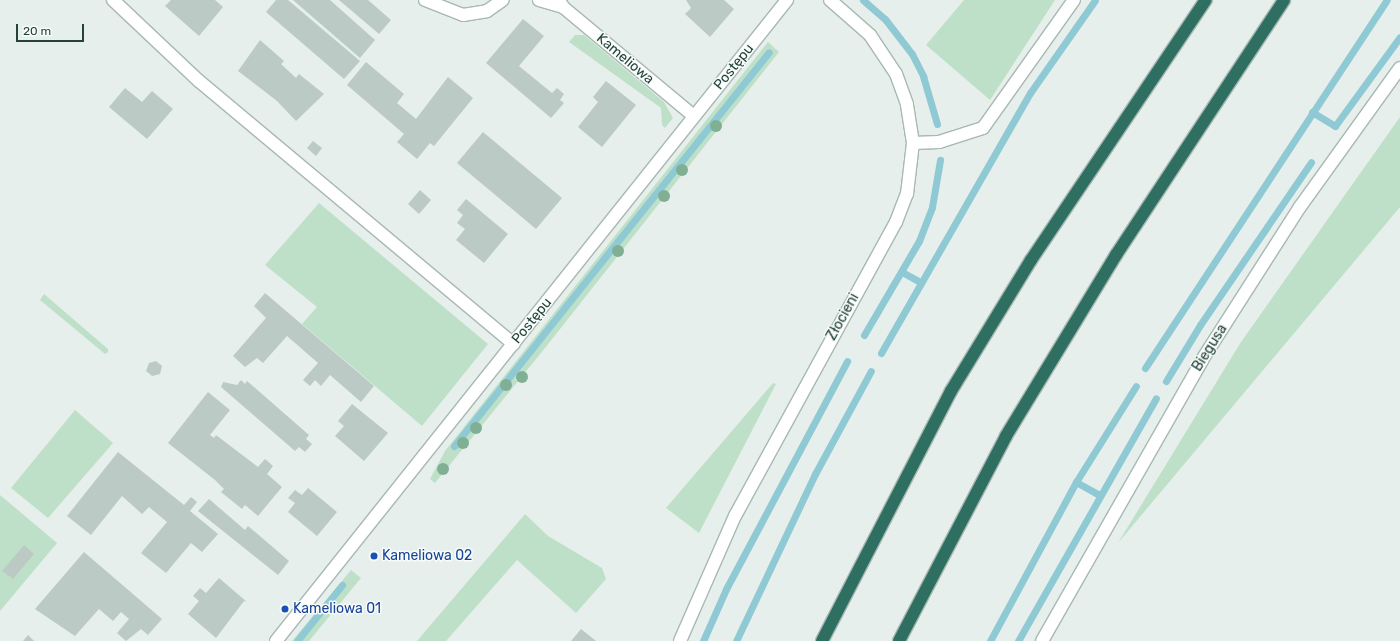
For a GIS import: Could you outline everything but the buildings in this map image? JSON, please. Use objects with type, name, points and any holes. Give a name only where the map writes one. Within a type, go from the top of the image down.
[{"type":"highway","points":[[822,641],[951,391],[1035,253],[1206,0]]},
{"type":"highway","points":[[899,641],[1010,430],[1116,256],[1284,0]]},
{"type":"street","points":[[112,0],[199,81],[514,344]]},
{"type":"street","points":[[425,0],[463,15],[487,11],[503,0]]},
{"type":"street","points":[[539,0],[561,4]]},
{"type":"street","name":"Postępu","points":[[276,641],[787,0]]},
{"type":"street","name":"Złocieni","points":[[680,641],[736,516],[896,222],[907,194],[913,143],[907,104],[896,74],[870,35],[830,0]]},
{"type":"street","points":[[913,143],[939,142],[983,128],[1074,0]]},
{"type":"street","name":"Kameliowa","points":[[561,4],[694,116]]},
{"type":"street","name":"Biegusa","points":[[1042,641],[1202,360],[1300,207],[1400,68]]},
{"type":"green space","points":[[964,0],[1055,0],[990,100],[926,45]]},
{"type":"green space","points":[[575,35],[584,35],[664,102],[673,118],[665,128],[662,125],[661,108],[569,42]]},
{"type":"green space","points":[[768,42],[779,52],[545,348],[435,483],[430,479],[445,451]]},
{"type":"green space","points":[[1400,117],[1400,207],[1118,543],[1241,342]]},
{"type":"green space","points":[[319,203],[488,344],[422,426],[302,324],[317,307],[265,265]]},
{"type":"green space","points":[[44,294],[108,349],[108,352],[105,354],[40,300]]},
{"type":"green space","points":[[773,383],[776,384],[699,533],[666,508]]},
{"type":"green space","points":[[75,410],[113,443],[48,518],[11,488]]},
{"type":"green space","points":[[0,495],[57,543],[0,611]]},
{"type":"green space","points":[[525,514],[548,536],[602,568],[606,579],[576,613],[517,560],[446,641],[417,641]]},
{"type":"green space","points":[[351,570],[361,578],[309,641],[292,641]]},
{"type":"waterway","points":[[863,0],[885,19],[912,54],[923,76],[937,124]]},
{"type":"waterway","points":[[881,353],[1030,93],[1095,0]]},
{"type":"waterway","points":[[1145,368],[1387,0]]},
{"type":"waterway","points":[[1312,112],[1335,126],[1400,37]]},
{"type":"waterway","points":[[454,446],[769,52]]},
{"type":"waterway","points":[[864,335],[919,241],[932,207],[940,160]]},
{"type":"waterway","points":[[1166,381],[1200,325],[1311,162]]},
{"type":"waterway","points":[[902,272],[920,282]]},
{"type":"waterway","points":[[703,641],[726,589],[847,361]]},
{"type":"waterway","points":[[736,641],[815,474],[871,371]]},
{"type":"waterway","points":[[990,641],[1076,482],[1136,386]]},
{"type":"waterway","points":[[1018,641],[1156,398]]},
{"type":"waterway","points":[[1076,482],[1099,495]]},
{"type":"waterway","points":[[297,641],[342,585]]},
{"type":"place","name":"Kameliowa 02","points":[[374,556]]},
{"type":"place","name":"Kameliowa 01","points":[[285,609]]}]
